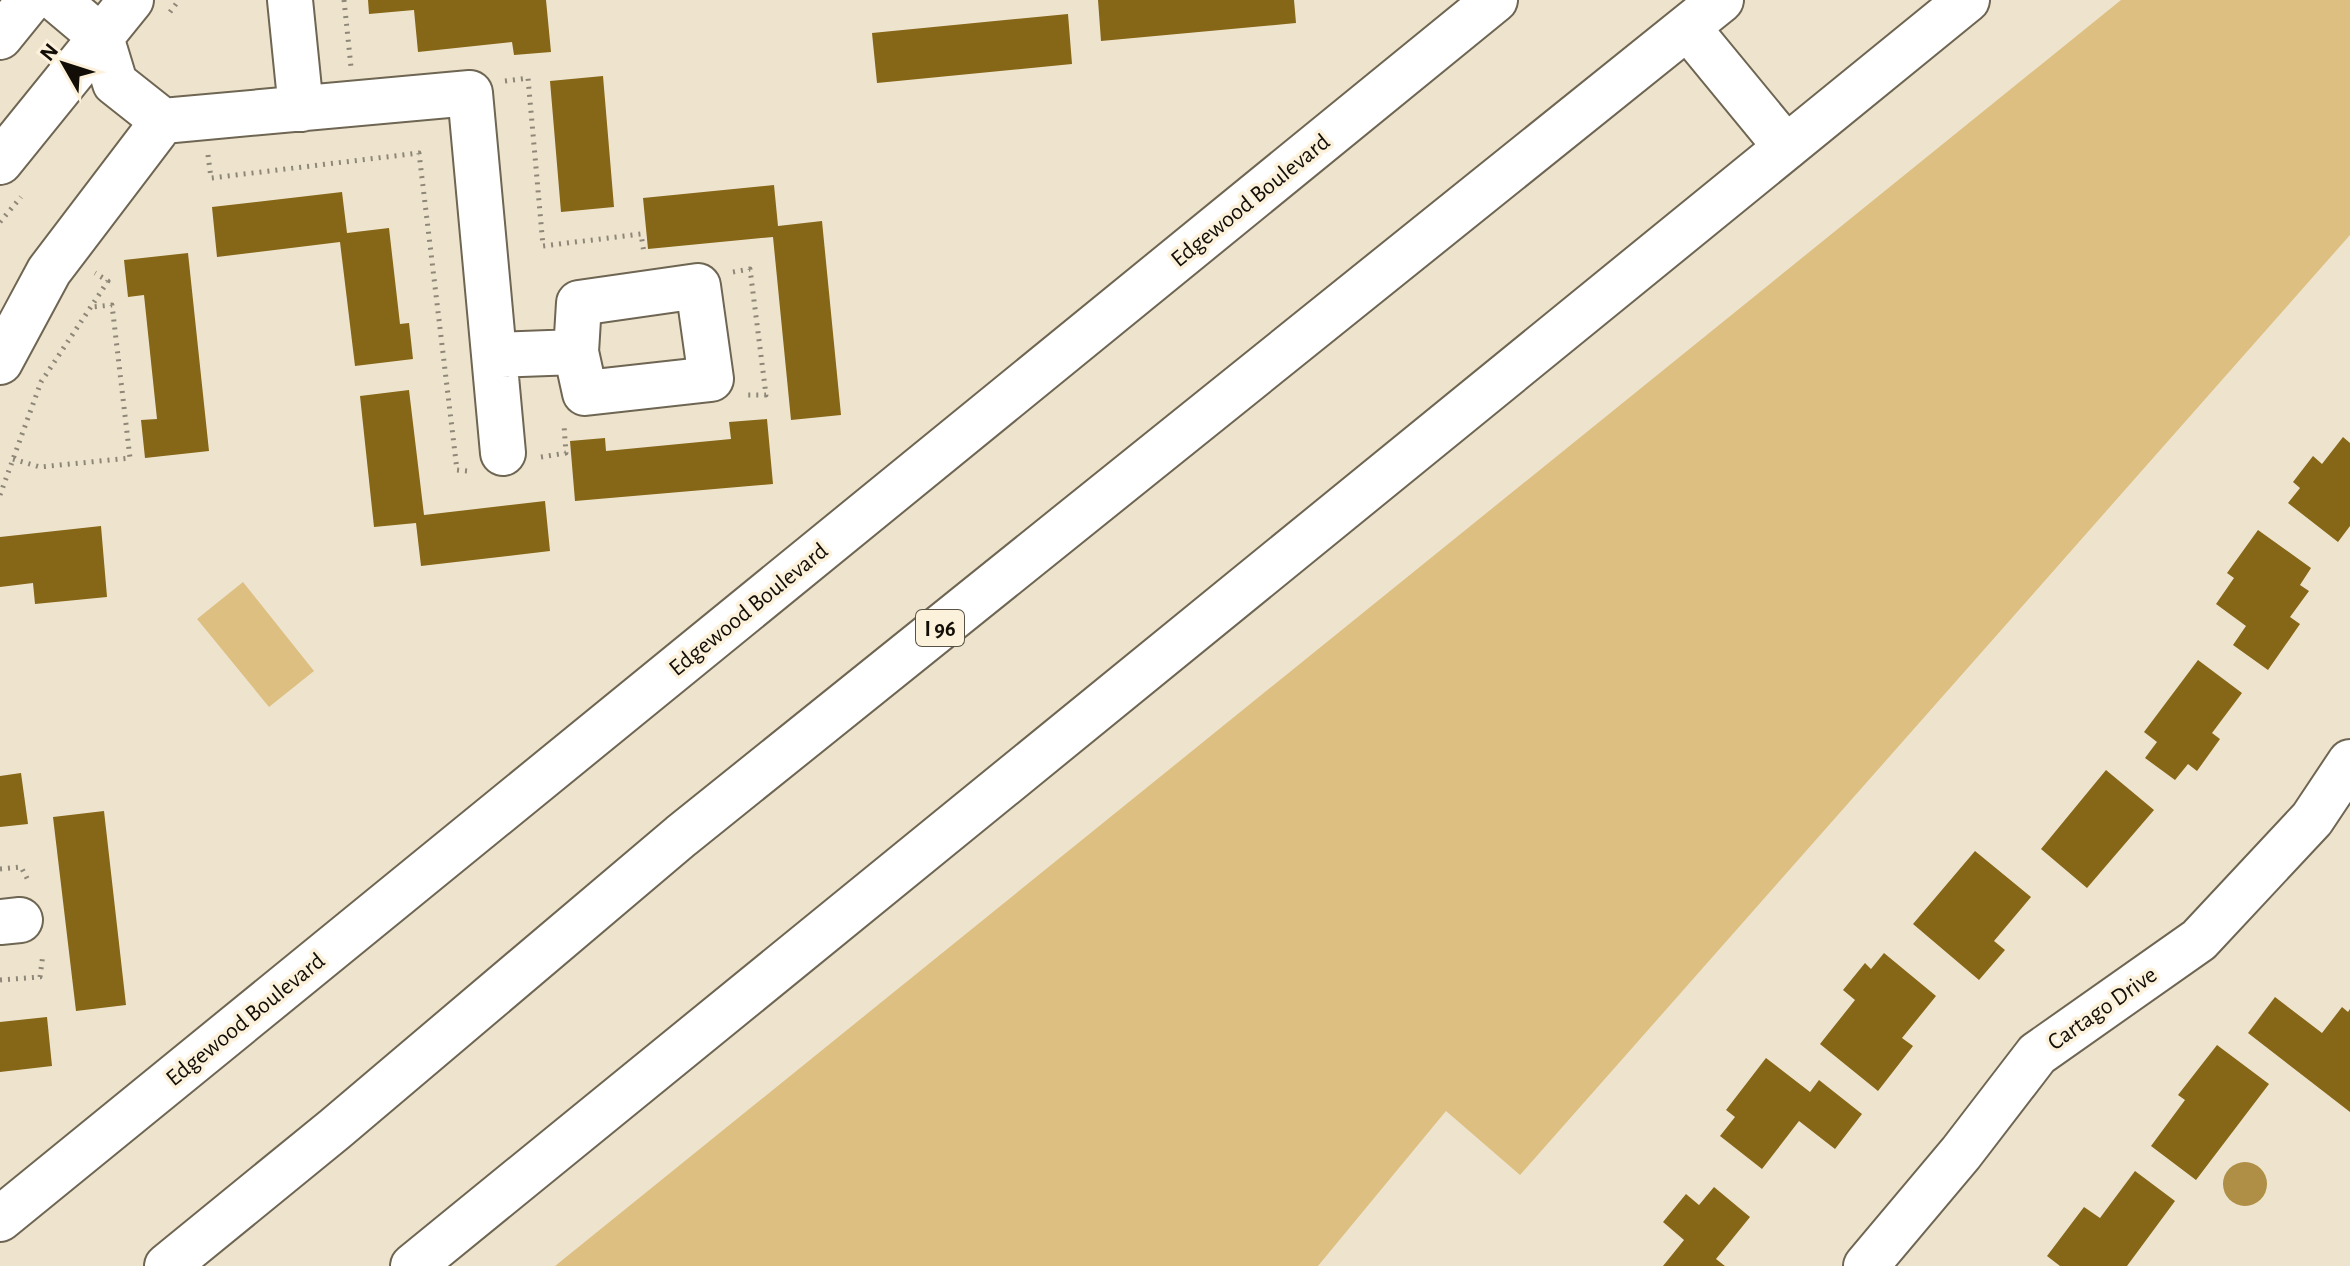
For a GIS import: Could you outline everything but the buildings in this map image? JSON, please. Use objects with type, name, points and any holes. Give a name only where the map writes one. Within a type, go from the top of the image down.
[{"type":"main road","points":[[0,37],[30,0]]},
{"type":"main road","points":[[57,0],[101,37],[115,83],[163,121],[470,93],[502,461]]},
{"type":"main road","points":[[0,162],[131,0]]},
{"type":"main road","points":[[290,0],[301,109]]},
{"type":"main road","name":"Edgewood Boulevard","points":[[0,1219],[1495,0]]},
{"type":"main road","name":"I 96","points":[[167,1266],[335,1129],[681,836],[1721,0]]},
{"type":"main road","points":[[413,1266],[1967,0]]},
{"type":"main road","points":[[1688,28],[1786,147]]},
{"type":"main road","points":[[0,362],[49,271],[163,121]]},
{"type":"main road","points":[[494,355],[576,352]]},
{"type":"main road","name":"Cartago Drive","points":[[1866,1266],[1961,1153],[2037,1054],[2199,940],[2312,819],[2350,762]]},
{"type":"main road","points":[[153,1266],[335,1129]]},
{"type":"path","points":[[344,0],[352,71]]},
{"type":"path","points":[[501,81],[528,78],[543,246],[641,234],[644,259]]},
{"type":"path","points":[[206,145],[211,178],[419,153],[457,470],[566,453],[564,421]]},
{"type":"path","points":[[0,495],[41,382],[108,281],[85,267]]},
{"type":"path","points":[[726,273],[750,269],[766,395],[740,396]]},
{"type":"path","points":[[13,459],[40,467],[130,458],[112,305],[91,307]]},
{"type":"shaded area","points":[[2121,0],[2350,0],[2350,235],[1520,1175],[1446,1111],[1318,1266],[555,1266]]},
{"type":"shaded area","points":[[243,582],[314,671],[269,707],[197,619]]},
{"type":"shaded area","points":[[2245,1162],[2260,1169],[2267,1184],[2260,1199],[2245,1206],[2230,1199],[2223,1184],[2230,1169]]}]
